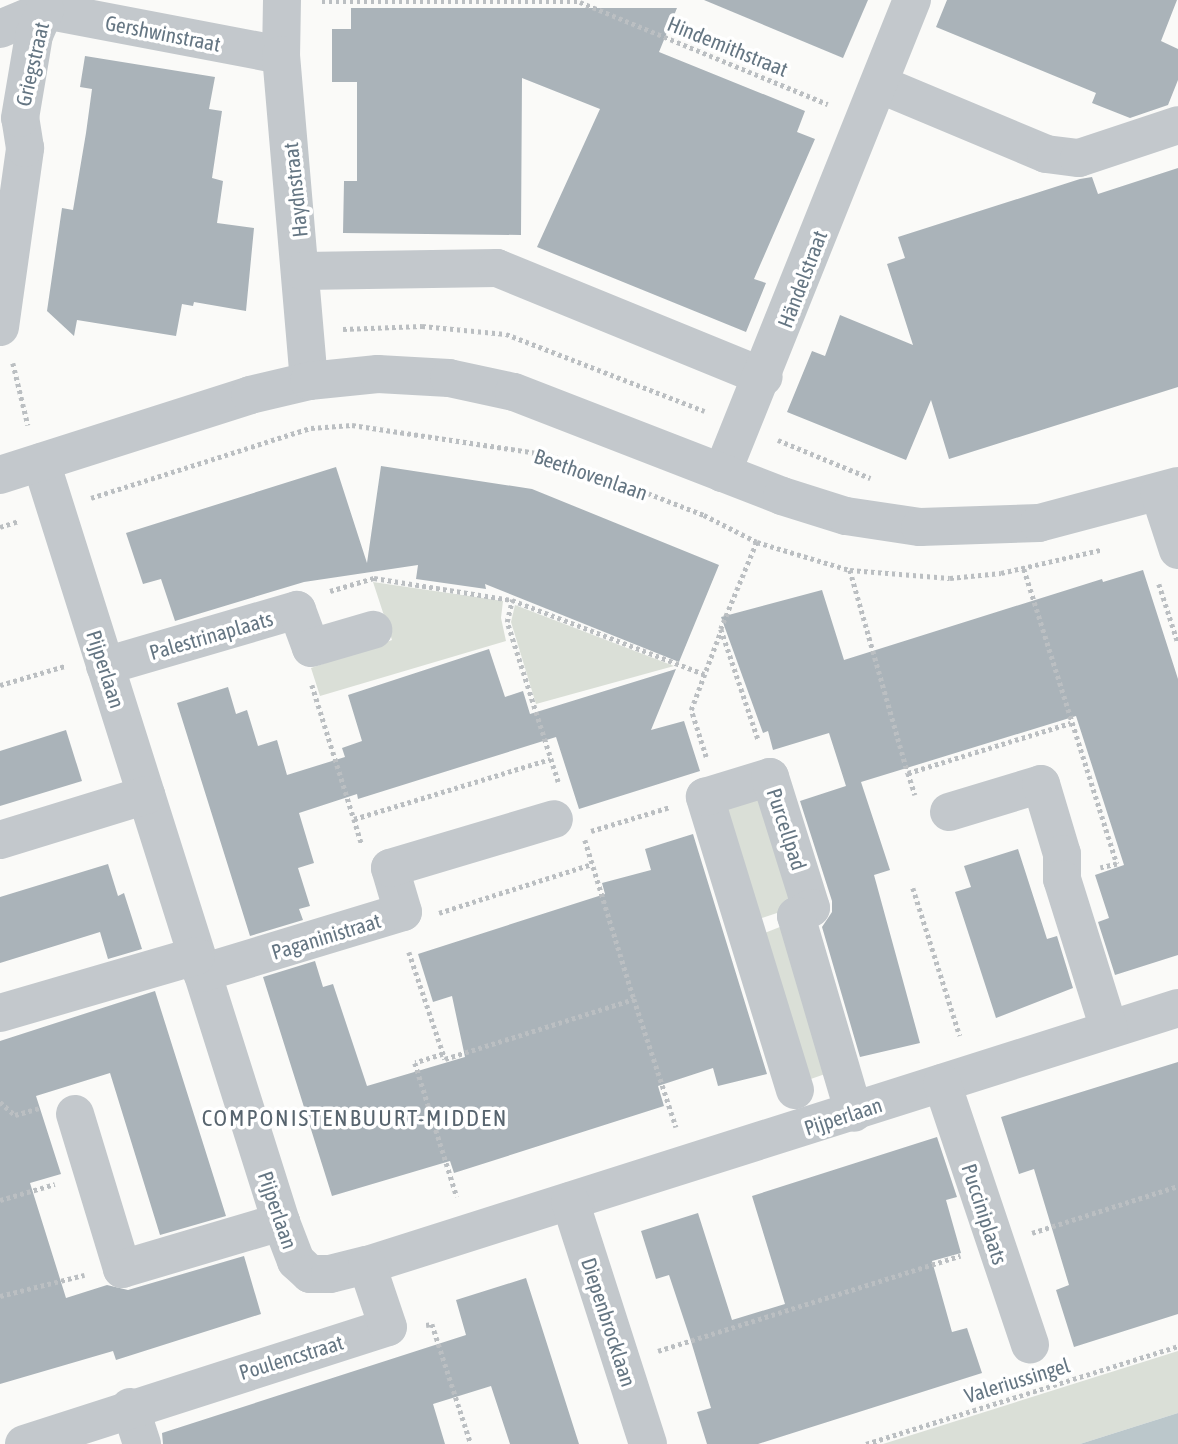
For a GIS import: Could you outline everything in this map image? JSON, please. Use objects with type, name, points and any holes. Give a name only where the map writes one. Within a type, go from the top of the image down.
[{"type":"street","name":"Händelstraat","points":[[722,473],[764,377],[912,0]]},
{"type":"street","name":"Haydnstraat","points":[[282,1],[281,55],[303,271],[309,381]]},
{"type":"street","points":[[0,29],[43,5]]},
{"type":"street","name":"Gershwinstraat","points":[[43,5],[281,55]]},
{"type":"street","name":"Griegstraat","points":[[5,340],[25,148],[20,118],[34,35],[43,5]]},
{"type":"street","points":[[880,83],[1046,154],[1079,158],[1178,125]]},
{"type":"street","points":[[303,271],[497,268],[764,377]]},
{"type":"street","points":[[0,475],[250,395],[309,381],[378,374],[449,378],[513,392],[722,473],[846,516],[920,527],[1039,523],[1168,489],[1167,564]]},
{"type":"street","name":"Pijperlaan","points":[[41,462],[55,510],[91,670],[146,795],[281,1222],[296,1261],[310,1273],[330,1274],[367,1265],[854,1113],[1178,1008]]},
{"type":"street","name":"Palestrinaplaats","points":[[91,670],[297,610],[311,648]]},
{"type":"street","points":[[311,648],[373,630]]},
{"type":"street","name":"Purcellpad","points":[[711,795],[770,777],[811,908],[796,916]]},
{"type":"street","points":[[949,812],[1041,784],[1062,854],[1062,879],[1110,1029]]},
{"type":"street","points":[[0,840],[146,795]]},
{"type":"street","points":[[711,795],[746,932],[795,1090]]},
{"type":"street","name":"Paganinistraat","points":[[0,1013],[398,920],[404,912],[390,868],[557,806]]},
{"type":"street","points":[[746,932],[796,916],[854,1113]]},
{"type":"street","name":"Pucciniplaats","points":[[942,1083],[1030,1345]]},
{"type":"street","points":[[75,1114],[122,1269],[281,1222]]},
{"type":"street","name":"Diepenbrocklaan","points":[[570,1200],[648,1444]]},
{"type":"street","points":[[367,1265],[388,1327]]},
{"type":"street","name":"Poulencstraat","points":[[24,1444],[130,1407],[388,1327]]},
{"type":"street","points":[[130,1407],[142,1444]]},
{"type":"path","name":"Hindemithstraat","points":[[282,1],[580,1],[865,119]]},
{"type":"path","points":[[5,340],[27,423]]},
{"type":"path","name":"Beethovenlaan","points":[[0,527],[311,428],[352,425],[550,455],[704,515],[757,542],[850,570],[938,578],[1024,569],[1107,549]]},
{"type":"path","points":[[676,1128],[584,833],[711,795],[691,710],[757,542]]},
{"type":"path","points":[[1167,564],[1178,643]]},
{"type":"path","points":[[1024,569],[1072,715],[1071,723],[1116,864],[1062,879]]},
{"type":"path","points":[[850,570],[908,773],[1071,723]]},
{"type":"path","points":[[297,610],[294,602],[374,578],[512,600],[705,674]]},
{"type":"path","points":[[512,600],[507,622],[550,759],[557,806]]},
{"type":"path","points":[[721,629],[770,777]]},
{"type":"path","points":[[311,648],[306,664],[354,819],[550,759]]},
{"type":"path","points":[[0,685],[58,666],[91,670]]},
{"type":"path","points":[[592,864],[398,920],[445,1059],[634,999]]},
{"type":"path","points":[[913,888],[960,1036]]},
{"type":"path","points":[[443,1054],[415,1063],[456,1197]]},
{"type":"path","points":[[0,1200],[93,1172]]},
{"type":"path","points":[[653,1339],[657,1352],[1178,1186]]},
{"type":"path","points":[[0,1296],[49,1282],[122,1269]]},
{"type":"path","points":[[388,1327],[432,1324],[471,1444]]},
{"type":"path","name":"Valeriussingel","points":[[866,1444],[1178,1346]]},
{"type":"shaded area","points":[[373,582],[503,601],[501,618],[506,641],[320,696],[311,668],[392,640]]},
{"type":"shaded area","points":[[515,605],[674,666],[536,704],[511,622]]},
{"type":"shaded area","points":[[761,785],[795,907],[753,921],[714,803]]},
{"type":"shaded area","points":[[785,925],[828,1073],[805,1081],[754,937]]},
{"type":"shaded area","points":[[1178,1351],[1178,1413],[1080,1444],[883,1444]]},
{"type":"shaded area","points":[[1178,1413],[1178,1444],[1080,1444]]},
{"type":"building","points":[[704,0],[868,0],[843,58]]},
{"type":"building","points":[[947,0],[1177,0],[1161,41],[1178,49],[1178,80],[1168,105],[1130,118],[1092,103],[1096,93],[936,27]]},
{"type":"building","points":[[351,8],[677,8],[659,52],[805,111],[797,132],[815,139],[754,279],[766,283],[746,332],[537,247],[600,109],[522,78],[521,235],[343,233],[344,181],[357,181],[357,82],[332,82],[332,29],[351,29]]},
{"type":"building","points":[[85,56],[215,77],[209,109],[222,111],[212,178],[223,181],[217,223],[254,228],[246,311],[194,302],[193,306],[182,304],[176,336],[77,320],[74,336],[47,311],[62,208],[73,210],[86,133],[92,89],[80,87]]},
{"type":"building","points":[[1178,168],[1178,387],[949,459],[931,400],[906,460],[787,412],[812,351],[825,356],[840,315],[913,345],[887,264],[905,258],[898,237],[1080,179],[1092,177],[1098,194]]},
{"type":"building","points":[[381,466],[532,489],[719,565],[679,662],[485,584],[486,589],[416,579],[418,565],[304,582],[175,621],[161,579],[143,584],[126,533],[336,467],[367,563]]},
{"type":"building","points":[[1143,570],[1178,679],[1178,955],[1115,975],[1098,922],[1109,918],[1095,875],[1124,865],[1076,716],[861,782],[890,870],[874,875],[920,1043],[860,1057],[822,927],[832,912],[832,901],[800,801],[846,786],[829,733],[773,750],[768,731],[763,733],[721,617],[822,590],[844,660],[1102,579],[1103,582]]},
{"type":"building","points":[[489,649],[505,697],[523,691],[530,714],[676,669],[651,730],[684,721],[700,771],[579,809],[556,737],[358,799],[357,794],[299,813],[314,863],[298,868],[310,906],[299,909],[303,920],[250,936],[177,703],[228,687],[236,714],[247,710],[258,746],[277,740],[287,775],[345,757],[342,748],[362,741],[348,695]]},
{"type":"building","points":[[66,730],[82,781],[0,806],[0,751]]},
{"type":"building","points":[[693,834],[767,1074],[718,1086],[713,1068],[658,1086],[664,1106],[454,1173],[450,1161],[332,1196],[263,977],[315,961],[323,987],[333,984],[367,1086],[465,1057],[452,996],[433,1002],[418,954],[605,894],[602,883],[651,870],[645,849]]},
{"type":"building","points":[[1018,849],[1047,939],[1057,936],[1073,988],[996,1018],[955,892],[971,887],[964,866]]},
{"type":"building","points":[[108,864],[118,896],[124,893],[142,949],[108,959],[100,932],[0,963],[0,897]]},
{"type":"building","points":[[155,991],[226,1216],[160,1235],[110,1073],[36,1096],[61,1174],[30,1183],[66,1298],[107,1285],[128,1290],[244,1256],[261,1314],[116,1360],[113,1351],[0,1384],[0,1041]]},
{"type":"building","points":[[1178,1062],[1178,1314],[1074,1347],[1056,1290],[1069,1285],[1034,1169],[1019,1174],[1001,1117]]},
{"type":"building","points":[[937,1137],[957,1197],[946,1200],[961,1253],[932,1261],[952,1332],[967,1328],[982,1373],[758,1444],[707,1444],[697,1412],[711,1408],[690,1338],[669,1275],[656,1279],[641,1231],[698,1213],[732,1320],[785,1304],[752,1196]]},
{"type":"building","points":[[526,1278],[579,1444],[510,1444],[491,1386],[433,1404],[445,1444],[163,1444],[162,1433],[466,1335],[456,1300]]},
{"type":"district","name":"COMPONISTENBUURT-MIDDEN","points":[[355,1118]]}]
